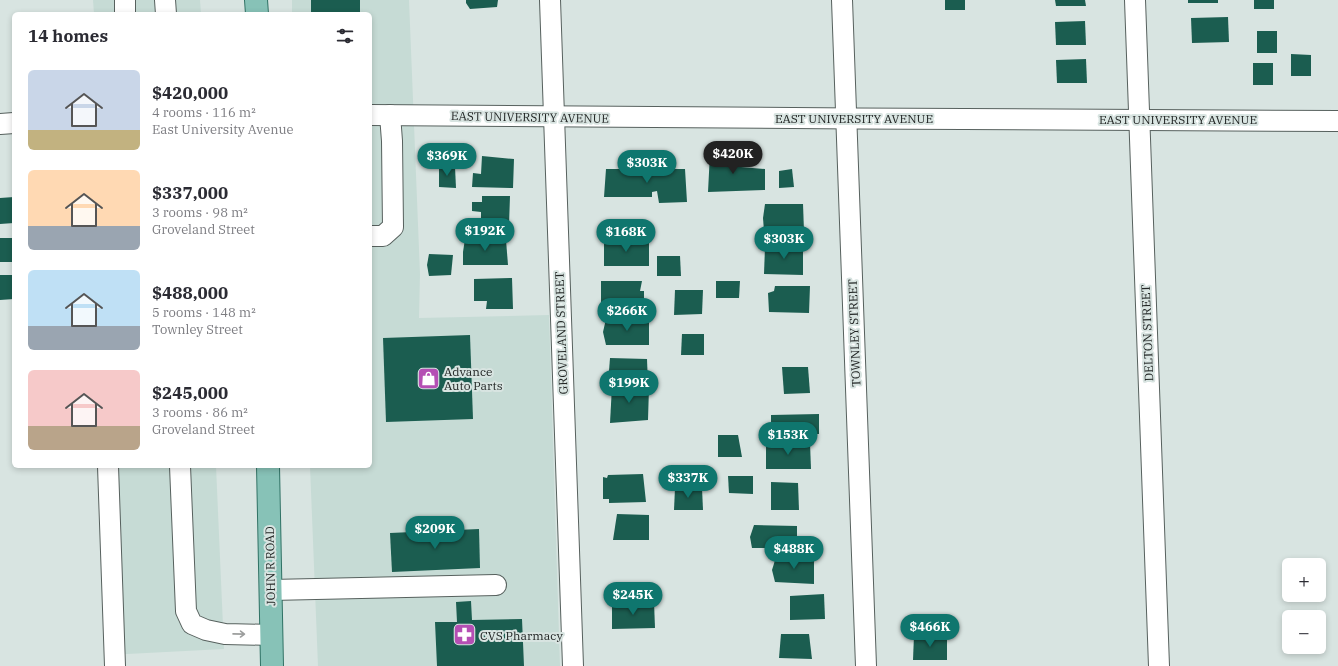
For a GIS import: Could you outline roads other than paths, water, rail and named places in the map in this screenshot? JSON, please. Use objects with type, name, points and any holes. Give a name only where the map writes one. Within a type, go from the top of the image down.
[{"type":"main road","points":[[256,0],[256,12]]},
{"type":"main road","name":"JOHN R ROAD","points":[[268,468],[272,666]]},
{"type":"street","points":[[125,0],[125,12]]},
{"type":"street","points":[[165,0],[166,12]]},
{"type":"street","name":"GROVELAND STREET","points":[[550,0],[573,666]]},
{"type":"street","name":"TOWNLEY STREET","points":[[842,0],[866,666]]},
{"type":"street","name":"DELTON STREET","points":[[1135,0],[1159,666]]},
{"type":"street","name":"EAST UNIVERSITY AVENUE","points":[[372,115],[1338,121]]},
{"type":"street","points":[[372,236],[384,236],[393,227],[392,141],[390,115]]},
{"type":"street","points":[[0,124],[12,123]]},
{"type":"street","points":[[108,468],[115,666]]},
{"type":"street","points":[[180,468],[186,611],[192,624],[206,630],[225,634],[272,635]]},
{"type":"street","points":[[271,590],[496,584]]},
{"type":"place","name":"Advance Auto Parts","points":[[428,378]]},
{"type":"place","name":"CVS Pharmacy","points":[[465,635]]}]
